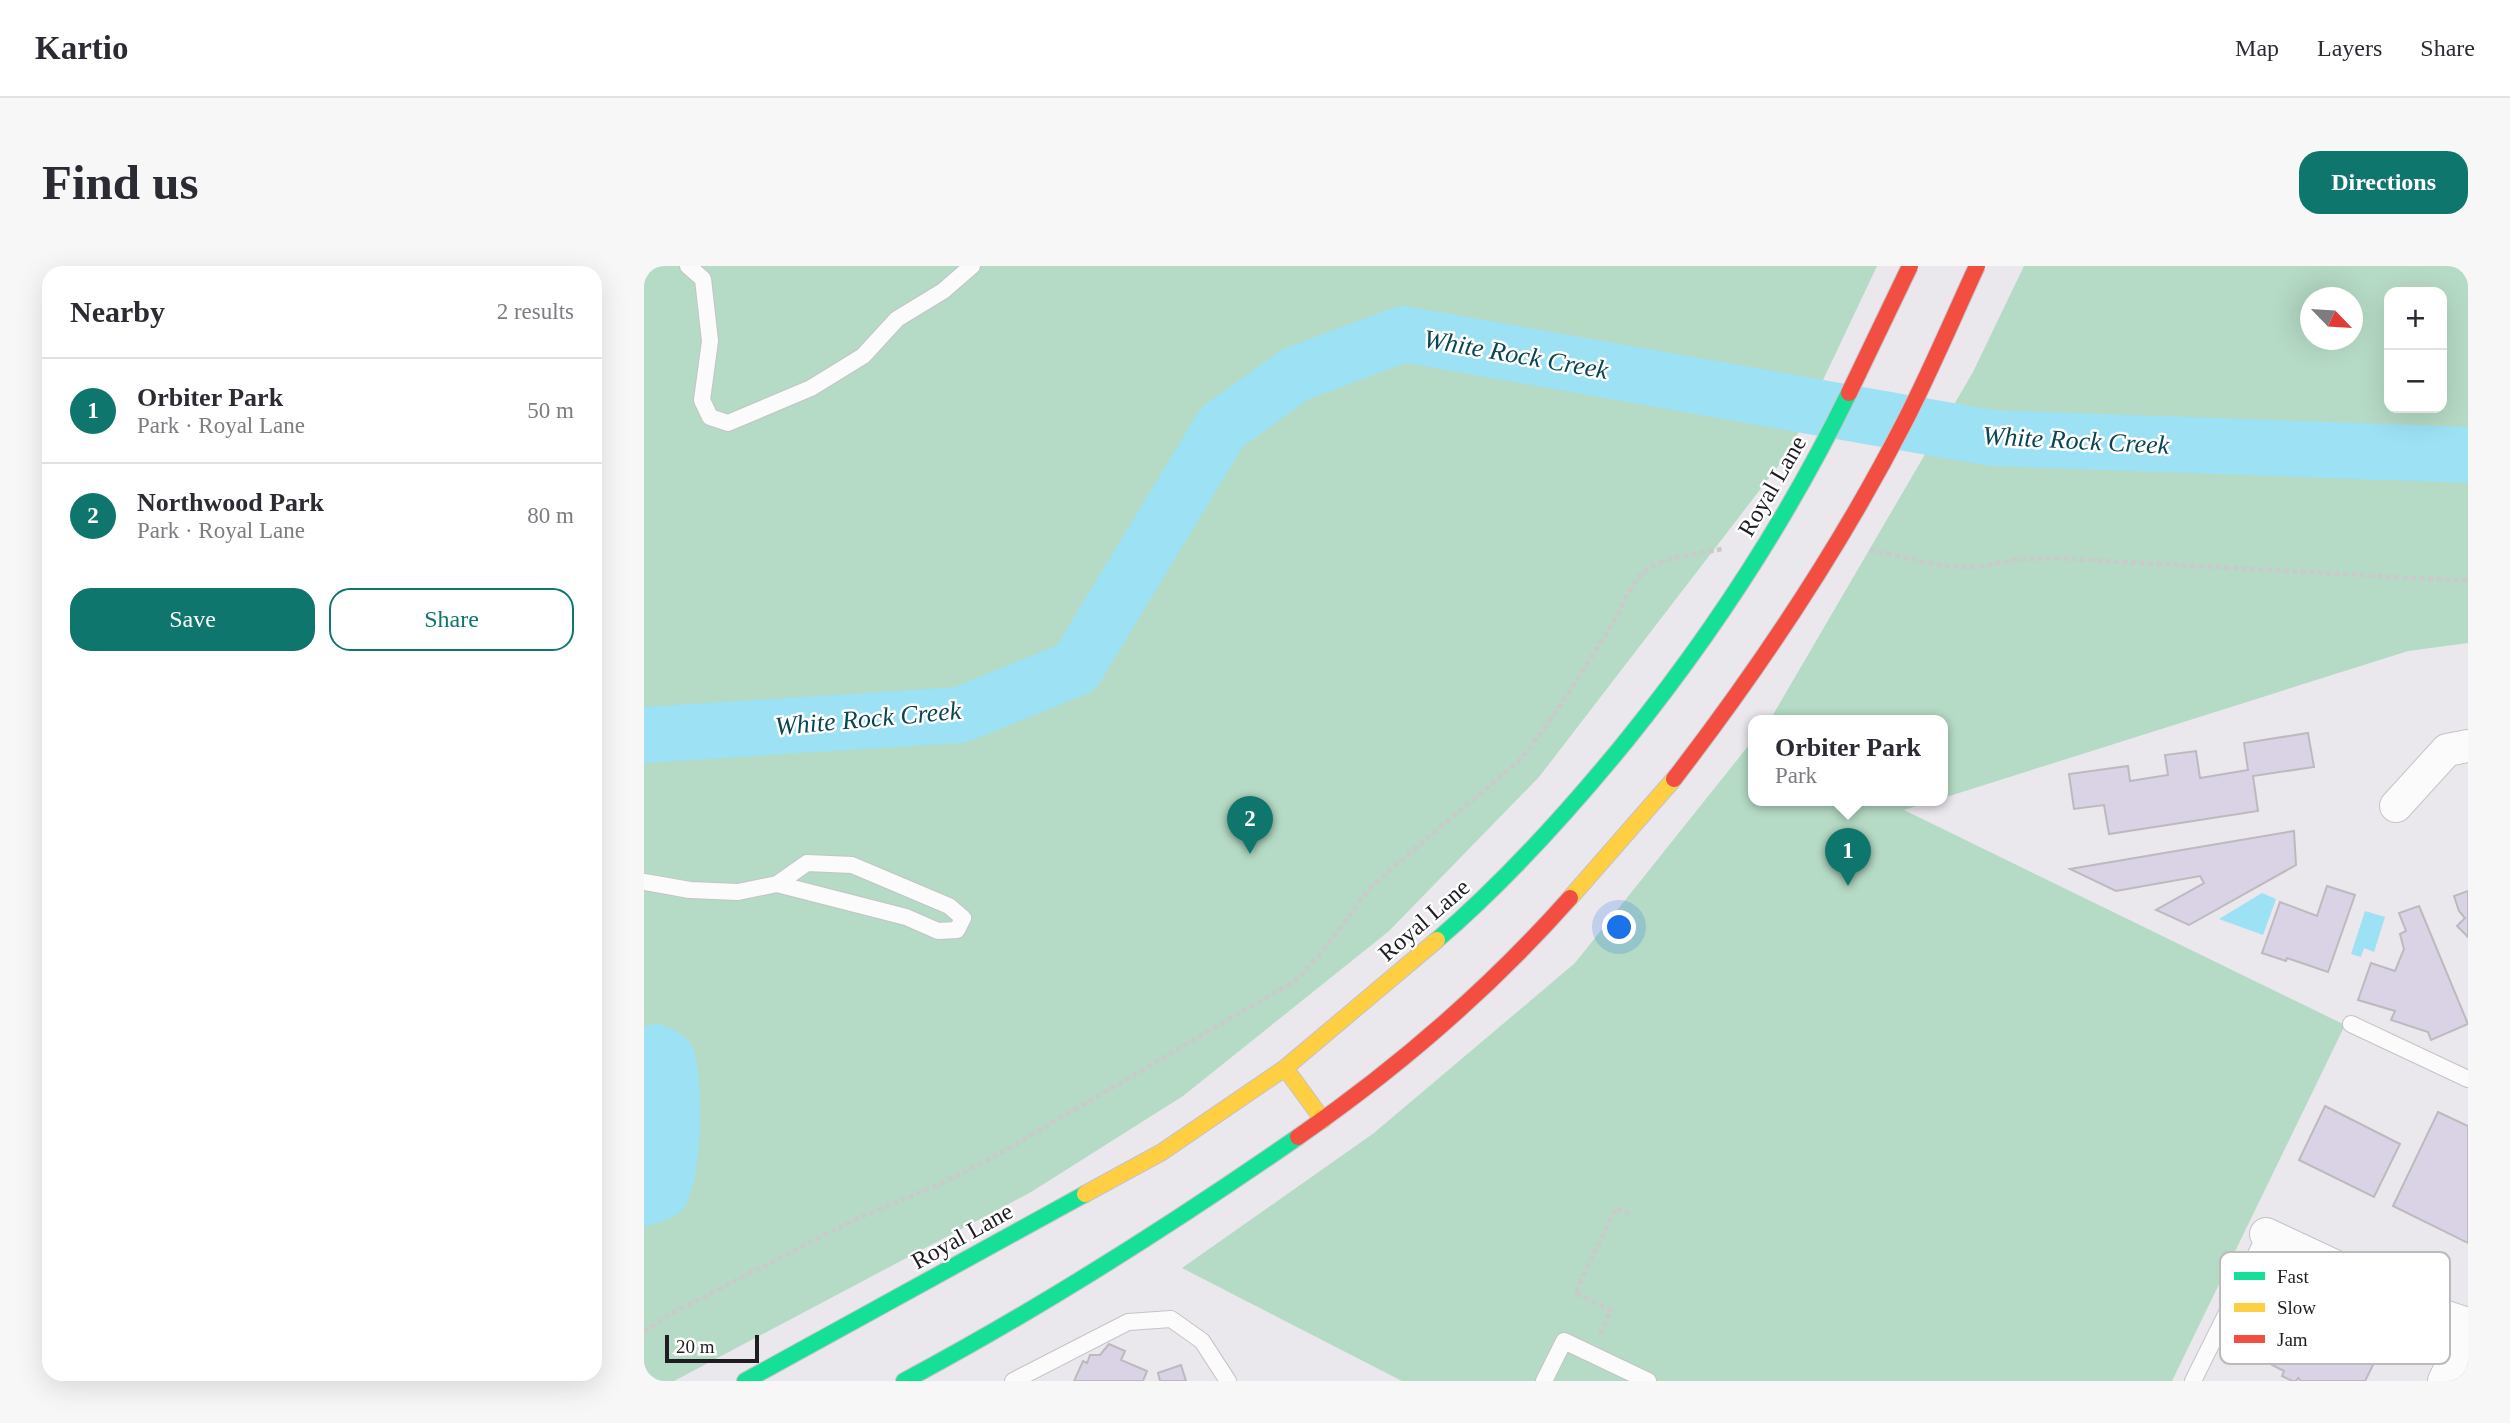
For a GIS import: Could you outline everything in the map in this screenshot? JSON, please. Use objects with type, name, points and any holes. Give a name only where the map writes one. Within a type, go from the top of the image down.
[{"type":"main road","name":"Royal Lane","points":[[745,1381],[1162,1152],[1284,1068],[1465,916],[1509,874],[1580,797],[1646,718],[1725,607],[1780,522],[1837,419],[1910,266]]},
{"type":"main road","points":[[904,1381],[996,1332],[1088,1277],[1323,1120],[1388,1071],[1527,947],[1644,816],[1723,719],[1843,534],[1905,420],[1978,266]]},
{"type":"main road","points":[[1284,1068],[1323,1120]]},
{"type":"street","points":[[2396,806],[2447,750],[2468,746]]},
{"type":"street","points":[[2266,1234],[2304,1252]]},
{"type":"street","points":[[2450,1318],[2468,1324]]},
{"type":"street","points":[[2444,1381],[2468,1331]]},
{"type":"lane","points":[[688,266],[703,279],[710,341],[702,400],[710,417],[728,423],[811,387],[863,356],[897,318],[943,291],[972,266]]},
{"type":"lane","points":[[644,882],[690,890],[738,892],[777,884],[807,863],[852,865],[949,906],[963,918],[957,930],[938,931],[906,917],[777,884]]},
{"type":"lane","points":[[2351,1024],[2468,1079]]},
{"type":"lane","points":[[2257,1252],[2266,1234]]},
{"type":"lane","points":[[1013,1381],[1128,1322],[1171,1319],[1202,1342],[1228,1381]]},
{"type":"lane","points":[[2193,1381],[2220,1327]]},
{"type":"lane","points":[[1544,1381],[1564,1341],[1648,1381]]},
{"type":"path","points":[[1591,1353],[1611,1310],[1574,1293],[1616,1208],[1629,1214]]},
{"type":"green space","points":[[644,266],[1877,266],[1789,452],[1539,777],[1389,931],[1183,1096],[1031,1192],[674,1381],[644,1381]]},
{"type":"green space","points":[[2024,266],[2468,266],[2468,643],[2408,651],[1948,796],[1948,715],[1773,715],[1973,372]]},
{"type":"green space","points":[[1748,746],[1748,806],[1916,806],[1904,810],[2345,1025],[2235,1252],[2220,1252],[2220,1282],[2172,1381],[1402,1381],[1182,1268],[1374,1133],[1575,963]]},
{"type":"water","points":[[2262,893],[2276,899],[2263,935],[2219,919]]},
{"type":"water","points":[[2365,911],[2385,917],[2374,952],[2364,948],[2361,957],[2351,954]]},
{"type":"water","points":[[657,1023],[684,1036],[694,1051],[699,1085],[700,1132],[695,1177],[683,1209],[670,1218],[644,1227],[644,1027]]},
{"type":"building","points":[[2308,733],[2314,767],[2253,776],[2258,811],[2109,834],[2104,805],[2074,809],[2069,774],[2128,766],[2130,781],[2168,775],[2165,755],[2196,751],[2200,778],[2248,770],[2244,743]]},
{"type":"building","points":[[2294,831],[2296,865],[2189,925],[2156,910],[2204,883],[2200,876],[2116,891],[2070,869]]},
{"type":"building","points":[[2327,886],[2355,895],[2328,972],[2287,958],[2286,961],[2262,953],[2280,902],[2317,916]]},
{"type":"building","points":[[2468,891],[2468,937],[2457,926],[2465,918],[2459,911],[2454,896]]},
{"type":"building","points":[[2419,906],[2468,1024],[2431,1040],[2428,1032],[2391,1020],[2395,1011],[2358,1000],[2371,963],[2395,971],[2404,949],[2400,934],[2406,931],[2399,913]]},
{"type":"building","points":[[2325,1106],[2400,1144],[2374,1197],[2299,1160]]},
{"type":"building","points":[[2438,1112],[2468,1126],[2468,1243],[2393,1206]]},
{"type":"building","points":[[1109,1344],[1125,1351],[1121,1360],[1147,1371],[1143,1381],[1074,1381],[1083,1361],[1087,1363],[1090,1355],[1100,1355]]},
{"type":"building","points":[[2374,1364],[2365,1381],[2301,1381],[2298,1378],[2292,1381],[2282,1376],[2284,1371],[2272,1365]]},
{"type":"building","points":[[1181,1365],[1186,1381],[1160,1381],[1158,1373]]},
{"type":"waterway","name":"White Rock Creek","points":[[644,735],[960,715],[1076,668],[1222,427],[1296,374],[1403,334],[1991,438],[2468,455]]},
{"type":"traffic: fast","points":[[1626,741],[1689,659],[1775,530],[1849,393]]},
{"type":"traffic: fast","points":[[1437,940],[1488,894],[1536,845],[1626,741]]},
{"type":"traffic: fast","points":[[904,1381],[1105,1265],[1298,1137]]},
{"type":"traffic: fast","points":[[745,1381],[1085,1194]]},
{"type":"traffic: slow","points":[[1570,898],[1674,779]]},
{"type":"traffic: slow","points":[[1085,1194],[1162,1152],[1285,1068],[1437,940]]},
{"type":"traffic: slow","points":[[1285,1068],[1323,1120]]},
{"type":"traffic: jam","points":[[1849,393],[1910,266]]},
{"type":"traffic: jam","points":[[1674,779],[1768,650],[1854,515],[1915,402],[1977,266]]},
{"type":"traffic: jam","points":[[1298,1137],[1371,1083],[1441,1025],[1508,963],[1570,898]]},
{"type":"place","name":"Northwood Park","points":[[1250,854]]},
{"type":"place","name":"Orbiter Park","points":[[1848,886]]}]
